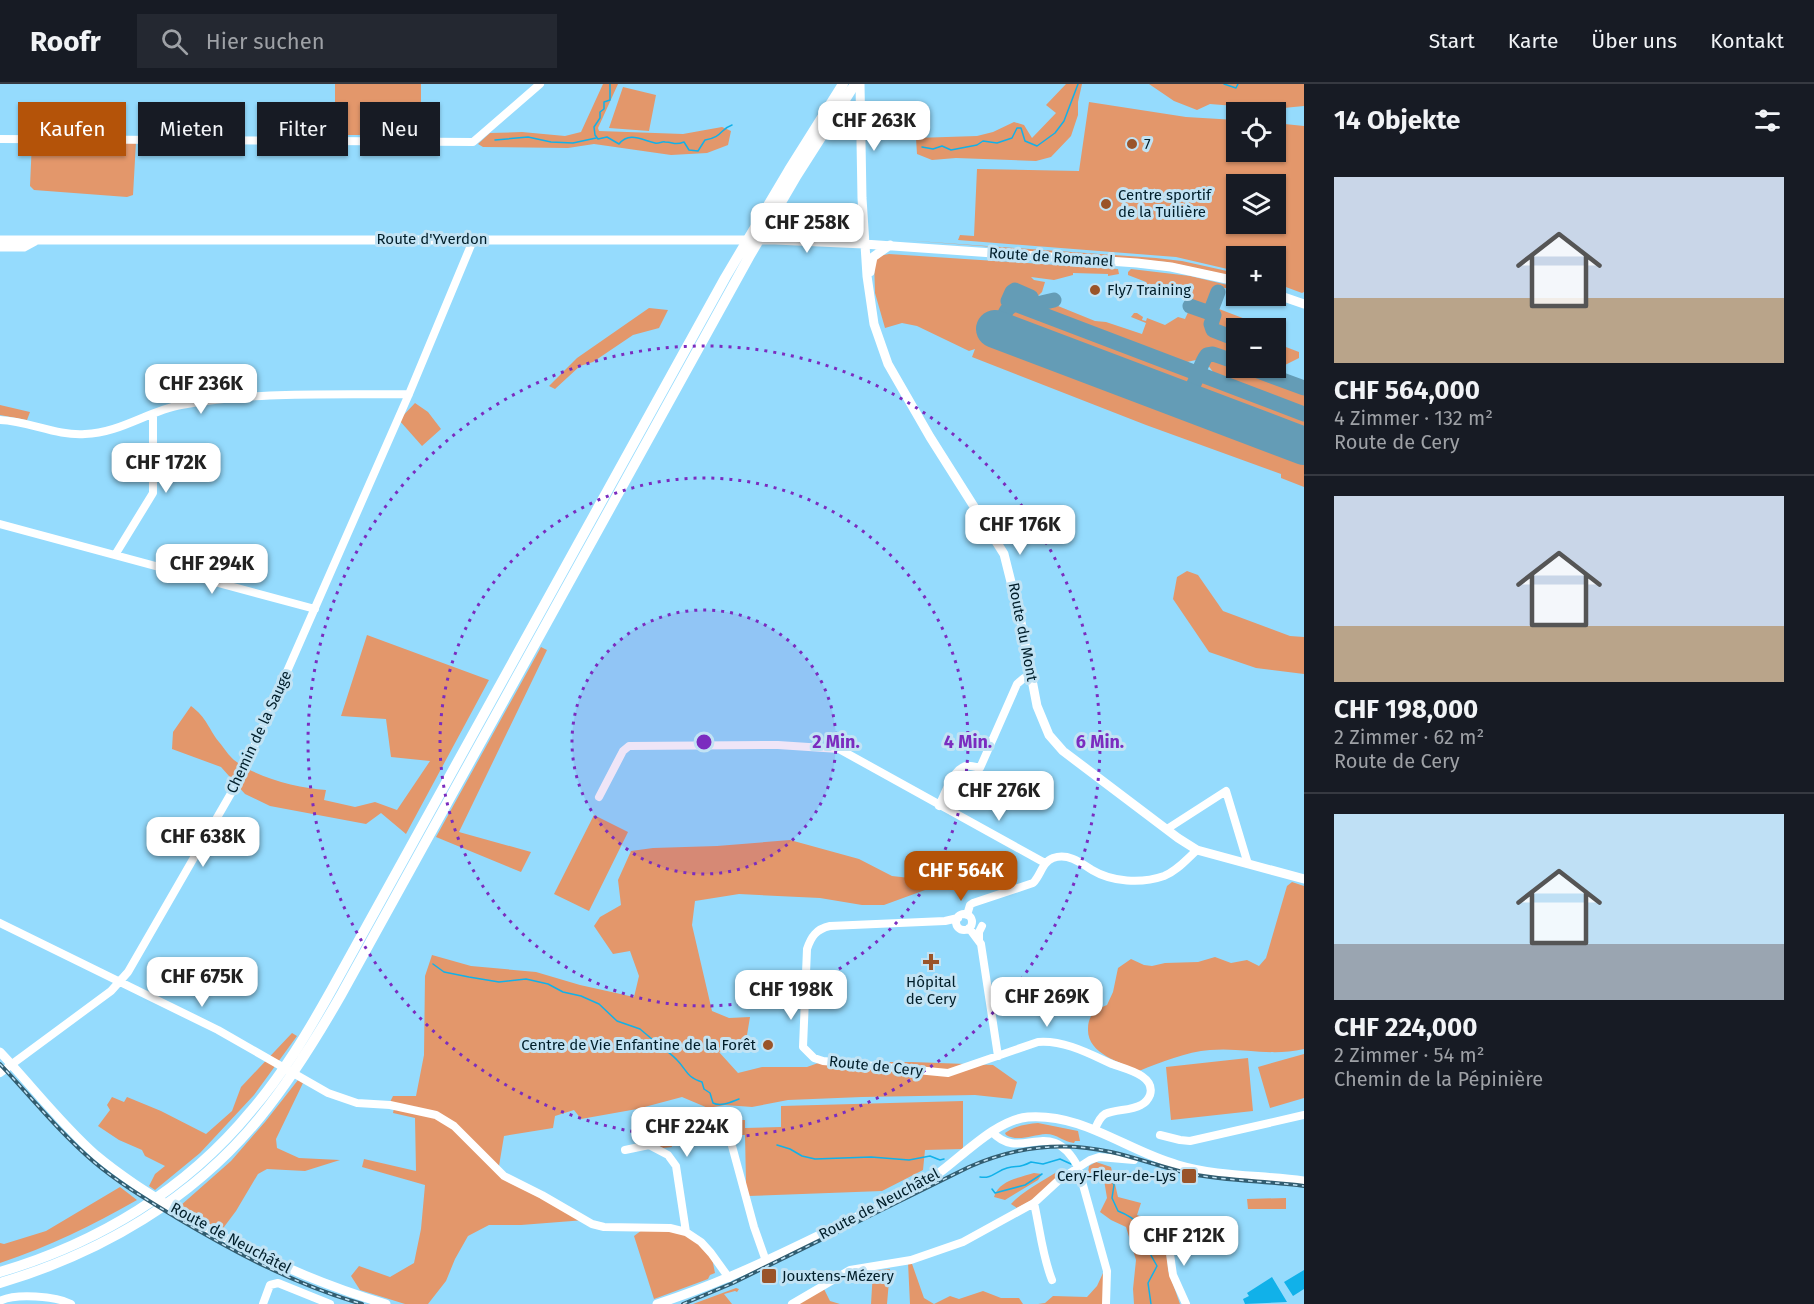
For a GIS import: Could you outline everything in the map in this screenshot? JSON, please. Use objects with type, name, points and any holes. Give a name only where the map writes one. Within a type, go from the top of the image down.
[{"type":"highway","points":[[0,1272],[84,1241],[125,1219],[163,1194],[198,1166],[226,1139],[282,1071],[332,989],[731,269],[799,152],[853,85]]},
{"type":"highway","points":[[0,1283],[48,1267],[103,1243],[170,1202],[206,1173],[239,1140],[286,1083],[341,994],[744,266],[853,85]]},
{"type":"main road","name":"Route du Mont","points":[[853,85],[869,294],[880,342],[898,383],[954,477],[1005,554],[1042,723],[1057,747],[1197,850],[1304,879]]},
{"type":"main road","points":[[840,242],[853,231],[863,216]]},
{"type":"main road","name":"Route d'Yverdon","points":[[1,241],[474,238],[775,240],[864,244]]},
{"type":"main road","name":"Route de Romanel","points":[[864,244],[1137,263],[1171,267],[1226,279]]},
{"type":"main road","points":[[869,294],[873,257],[890,245]]},
{"type":"main road","points":[[1286,298],[1304,304]]},
{"type":"main road","name":"Route de Neuchâtel","points":[[0,1052],[83,1143],[145,1191],[230,1242],[279,1266],[386,1304]]},
{"type":"main road","name":"Route de Neuchâtel","points":[[657,1304],[668,1302],[729,1278],[921,1185],[992,1132],[1015,1120],[1038,1117],[1066,1121],[1095,1129],[1157,1158],[1180,1166],[1211,1172],[1304,1181]]},
{"type":"street","points":[[0,139],[473,142],[540,84]]},
{"type":"street","name":"Chemin de la Sauge","points":[[0,1072],[111,991],[128,972],[242,776],[409,394],[474,238]]},
{"type":"street","points":[[0,420],[21,422],[62,432],[88,434],[128,425],[180,405],[257,397],[409,394]]},
{"type":"street","points":[[115,555],[153,493],[153,414]]},
{"type":"street","points":[[0,524],[315,609]]},
{"type":"street","points":[[939,806],[958,771],[966,766],[980,768],[1017,684],[1031,676]]},
{"type":"street","points":[[599,797],[623,751],[637,744],[778,745],[839,750],[1045,863]]},
{"type":"street","points":[[1167,830],[1226,791],[1248,864]]},
{"type":"street","points":[[969,928],[966,930],[960,928],[957,924],[970,905],[1033,883],[1039,877],[1045,863],[1053,858],[1065,857],[1114,879],[1147,879],[1164,876],[1175,870],[1197,850]]},
{"type":"street","points":[[962,916],[972,921],[969,928]]},
{"type":"street","name":"Route de Cery","points":[[962,916],[945,921],[830,926],[819,930],[811,937],[807,949],[803,1047],[814,1058],[823,1061],[948,1073],[1038,1042],[1052,1041],[1140,1075],[1147,1080],[1151,1089],[1146,1102],[1134,1108],[1107,1113],[1102,1116],[1095,1129]]},
{"type":"street","points":[[0,923],[218,1030],[328,1093],[348,1100],[436,1115],[454,1126],[504,1176],[592,1224],[604,1227],[670,1228],[686,1233],[701,1242],[729,1278]]},
{"type":"street","points":[[982,926],[979,932],[998,1056]]},
{"type":"street","points":[[969,928],[980,940]]},
{"type":"street","points":[[1160,1135],[1190,1140],[1304,1115]]},
{"type":"street","points":[[724,1120],[766,1261]]},
{"type":"street","points":[[992,1132],[1003,1142],[1012,1144],[1043,1140],[1056,1142],[1069,1151],[1078,1167],[1107,1271],[1106,1304]]},
{"type":"street","points":[[625,1150],[649,1145],[668,1155],[676,1166],[686,1233]]},
{"type":"street","points":[[792,1304],[843,1272],[911,1260],[963,1242],[1034,1203],[1059,1180],[1099,1157],[1134,1161]]},
{"type":"street","points":[[1034,1203],[1044,1246],[1044,1259],[1052,1280]]},
{"type":"street","points":[[1164,1227],[1161,1233],[1162,1238],[1170,1254],[1173,1275],[1186,1304]]},
{"type":"street","points":[[263,1304],[270,1285],[278,1283],[330,1304]]},
{"type":"street","points":[[1,1300],[10,1297],[34,1297],[65,1301],[71,1304]]},
{"type":"shaded area","points":[[335,84],[421,84],[421,102],[360,102],[360,135],[348,135],[348,102],[335,102]]},
{"type":"shaded area","points":[[603,84],[618,84],[598,128],[599,131],[683,134],[722,127],[731,131],[728,145],[707,153],[671,155],[594,144],[568,148],[483,147],[478,144],[490,133],[522,132],[565,136],[581,132]]},
{"type":"shaded area","points":[[1066,84],[1082,84],[1078,115],[1071,136],[1051,157],[1036,161],[956,158],[932,160],[917,154],[916,138],[977,136],[993,132],[1014,122],[1024,125],[1032,138],[1056,113],[1046,105]]},
{"type":"shaded area","points":[[1149,84],[1304,84],[1304,106],[1286,108],[1286,102],[1226,102],[1226,105],[1210,104],[1197,110],[1174,101]]},
{"type":"shaded area","points":[[623,87],[656,95],[649,131],[609,128]]},
{"type":"shaded area","name":"Centre sportif de la Tuilière","points":[[1089,102],[1186,117],[1226,119],[1226,162],[1286,162],[1286,124],[1304,126],[1304,292],[1286,287],[1286,246],[1226,246],[1226,269],[1176,257],[958,240],[960,235],[974,236],[977,169],[1079,171]]},
{"type":"shaded area","points":[[126,142],[136,142],[133,195],[127,197],[34,190],[30,186],[31,156],[126,156]]},
{"type":"shaded area","points":[[903,240],[1156,258],[1226,271],[1226,275],[1167,262],[999,250],[994,247]]},
{"type":"shaded area","points":[[889,254],[1118,269],[1119,274],[1108,276],[1108,274],[1073,273],[1073,275],[1054,280],[1031,277],[1034,280],[1045,282],[1038,296],[1011,285],[991,338],[1304,457],[1304,487],[1281,478],[1281,474],[1146,425],[972,357],[975,349],[969,351],[917,326],[902,323],[885,328],[875,293],[874,260],[879,256]]},
{"type":"shaded area","points":[[1131,269],[1190,276],[1226,285],[1226,288],[1219,288],[1214,294],[1210,307],[1203,309],[1157,287],[1153,290],[1146,282],[1128,275]]},
{"type":"shaded area","points":[[1058,306],[1095,321],[1106,322],[1142,334],[1146,323],[1131,317],[1134,313],[1143,317],[1142,320],[1146,321],[1147,318],[1165,325],[1178,317],[1185,319],[1190,308],[1211,316],[1212,331],[1226,337],[1226,353],[1214,350],[1204,351],[1196,360],[1182,363],[1042,309]]},
{"type":"shaded area","points":[[649,308],[668,310],[659,328],[633,335],[593,362],[580,366],[555,389],[549,386],[577,358]]},
{"type":"shaded area","points":[[1018,308],[1185,371],[1189,375],[1190,383],[1184,389],[1178,389],[1014,326],[1009,320],[1009,315],[1012,310]]},
{"type":"shaded area","points":[[1219,309],[1243,318],[1226,318],[1226,333],[1218,330],[1214,325]]},
{"type":"shaded area","points":[[1286,347],[1299,352],[1299,358],[1286,364]]},
{"type":"shaded area","points":[[1212,358],[1226,363],[1226,378],[1265,378],[1304,393],[1304,410],[1217,377],[1207,364]]},
{"type":"shaded area","points":[[1207,380],[1304,417],[1304,436],[1203,398],[1197,389],[1201,382]]},
{"type":"shaded area","points":[[415,403],[428,412],[441,429],[422,446],[399,420]]},
{"type":"shaded area","points":[[0,405],[30,412],[27,420],[0,415]]},
{"type":"shaded area","points":[[1187,571],[1198,575],[1223,611],[1290,636],[1304,637],[1304,674],[1256,668],[1209,652],[1173,599],[1177,577]]},
{"type":"shaded area","points":[[367,635],[489,680],[406,834],[381,813],[366,824],[270,806],[245,794],[221,767],[172,749],[173,732],[191,706],[204,719],[232,758],[254,772],[303,787],[326,790],[324,800],[355,807],[375,802],[397,810],[430,761],[391,757],[386,719],[341,716]]},
{"type":"shaded area","points":[[541,647],[547,650],[459,832],[531,852],[521,872],[436,837]]},
{"type":"shaded area","points":[[594,815],[628,832],[589,911],[554,894]]},
{"type":"shaded area","points":[[790,840],[859,859],[892,876],[928,880],[925,890],[884,905],[862,905],[820,898],[739,894],[695,901],[692,925],[712,1011],[729,1018],[750,1017],[745,1047],[719,1052],[738,1073],[762,1067],[807,1067],[821,1062],[993,1065],[1017,1082],[1012,1099],[975,1095],[862,1097],[788,1100],[752,1107],[725,1105],[708,1108],[682,1097],[637,1109],[581,1119],[574,1110],[555,1116],[553,1128],[504,1136],[498,1172],[585,1220],[489,1225],[468,1236],[446,1281],[428,1304],[405,1304],[360,1290],[351,1276],[359,1266],[390,1277],[414,1263],[421,1229],[425,1185],[362,1167],[364,1159],[416,1171],[415,1118],[393,1113],[394,1108],[390,1102],[393,1096],[416,1096],[424,1055],[425,976],[432,955],[471,966],[536,972],[634,997],[639,976],[630,951],[613,954],[594,926],[600,917],[621,905],[618,880],[631,851]]},
{"type":"shaded area","points":[[1292,882],[1304,886],[1304,1049],[1279,1052],[1222,1049],[1201,1051],[1139,1071],[1106,1056],[1093,1045],[1089,1038],[1089,1020],[1096,1011],[1107,1005],[1113,992],[1118,968],[1131,959],[1152,966],[1165,963],[1198,962],[1215,957],[1231,963],[1247,960],[1259,966],[1266,958],[1287,886]]},
{"type":"shaded area","points":[[292,1033],[297,1036],[254,1095],[200,1153],[155,1190],[149,1186],[155,1174],[165,1166],[145,1156],[142,1150],[119,1140],[98,1126],[110,1110],[107,1105],[112,1097],[124,1102],[127,1097],[206,1134],[232,1111],[241,1087]]},
{"type":"shaded area","points":[[1304,1054],[1304,1098],[1270,1108],[1258,1067]]},
{"type":"shaded area","points":[[1248,1058],[1253,1111],[1171,1120],[1166,1067]]},
{"type":"shaded area","points":[[298,1080],[303,1083],[276,1139],[277,1148],[299,1158],[340,1160],[305,1171],[267,1169],[258,1174],[221,1231],[180,1206],[231,1161]]},
{"type":"shaded area","points":[[963,1101],[963,1149],[925,1150],[923,1170],[882,1191],[748,1196],[745,1185],[745,1135],[731,1135],[727,1120],[731,1115],[742,1118],[741,1120],[745,1120],[745,1128],[781,1127],[781,1106]]},
{"type":"shaded area","points":[[1038,1123],[1078,1131],[1080,1141],[1074,1143],[1046,1134],[1015,1138],[1005,1133],[1021,1126]]},
{"type":"shaded area","points":[[668,1129],[672,1147],[663,1148],[652,1143],[650,1130]]},
{"type":"shaded area","points":[[1096,1162],[1111,1167],[1118,1197],[1141,1203],[1137,1215],[1145,1218],[1167,1253],[1168,1270],[1180,1304],[1134,1304],[1136,1260],[1126,1227],[1100,1212],[1107,1198],[1104,1180],[1090,1179],[1088,1172],[1089,1166]]},
{"type":"shaded area","points":[[1060,1170],[1052,1183],[1036,1197],[1017,1208],[1011,1204],[1028,1190]]},
{"type":"shaded area","points":[[1034,1173],[1042,1174],[1038,1180],[1005,1200],[994,1197],[1005,1183]]},
{"type":"shaded area","points":[[120,1187],[137,1200],[70,1235],[0,1263],[0,1243],[4,1244],[46,1231]]},
{"type":"shaded area","points":[[1286,1198],[1286,1209],[1248,1209],[1247,1199]]},
{"type":"shaded area","points":[[642,1230],[680,1232],[696,1240],[712,1258],[715,1273],[708,1279],[654,1299],[634,1236]]},
{"type":"shaded area","points":[[911,1261],[924,1298],[934,1304],[910,1304],[908,1262]]},
{"type":"shaded area","points":[[890,1269],[887,1304],[871,1304],[873,1271]]},
{"type":"shaded area","points":[[1103,1273],[1106,1290],[1105,1304],[1038,1304],[1045,1303],[1053,1296],[1087,1297],[1097,1286]]},
{"type":"shaded area","points":[[736,1288],[739,1289],[737,1292],[724,1294],[732,1304],[693,1304]]},
{"type":"shaded area","points":[[824,1289],[830,1301],[840,1304],[796,1304]]},
{"type":"shaded area","points":[[983,1291],[1001,1298],[1019,1298],[1023,1304],[934,1304],[950,1296],[959,1299]]},
{"type":"water","points":[[1304,1270],[1304,1289],[1293,1296],[1284,1282]]},
{"type":"water","points":[[1272,1277],[1287,1302],[1245,1304],[1243,1299],[1249,1296],[1247,1293]]},
{"type":"waterway","points":[[610,84],[610,100],[604,102],[604,109],[600,112],[600,118],[594,127],[598,139],[607,137],[619,144],[631,137],[656,143],[684,142],[689,150],[698,151],[705,140],[715,137],[732,125]]},
{"type":"waterway","points":[[922,147],[933,149],[942,146],[951,150],[977,145],[983,141],[997,143],[1012,138],[1017,128],[1021,128],[1025,141],[1037,146],[1055,133],[1064,121],[1078,84]]},
{"type":"waterway","points":[[1224,84],[1236,88],[1238,84]]},
{"type":"waterway","points":[[495,140],[528,137],[551,142],[573,143],[596,138]]},
{"type":"waterway","points":[[433,964],[444,972],[499,982],[526,979],[581,996],[599,1004],[617,1021],[640,1029],[659,1042],[690,1075],[702,1082],[704,1089],[710,1093],[713,1103],[723,1104],[739,1099]]},
{"type":"waterway","points":[[777,1145],[815,1159],[871,1157],[909,1160],[930,1156],[940,1160],[944,1159]]},
{"type":"waterway","points":[[980,1177],[988,1177],[1007,1168],[1031,1162],[1043,1164],[1060,1159],[1071,1164]]},
{"type":"waterway","points":[[992,1189],[995,1193],[1025,1185],[1042,1174]]},
{"type":"waterway","points":[[1109,1175],[1114,1185],[1112,1198],[1118,1211],[1138,1224],[1142,1247],[1148,1250],[1157,1266],[1148,1283],[1151,1304]]},
{"type":"taxiway","points":[[1008,301],[1015,290],[1031,297],[1034,308],[1041,314]]},
{"type":"taxiway","points":[[1190,306],[1210,313],[1218,292]]},
{"type":"taxiway","points":[[1024,307],[1054,300]]},
{"type":"taxiway","points":[[1014,336],[1007,328],[1004,319],[1007,310],[1015,304],[1304,414]]},
{"type":"taxiway","points":[[1210,313],[1214,315],[1211,324],[1213,330],[1226,335]]},
{"type":"taxiway","points":[[1172,396],[1180,396],[1191,389],[1207,355],[1213,354],[1226,359]]},
{"type":"taxiway","points":[[1277,378],[1304,388]]},
{"type":"taxiway","points":[[1192,390],[1194,400],[1203,408]]},
{"type":"runway","points":[[995,329],[1304,446]]},
{"type":"railway","points":[[0,1064],[81,1151],[135,1192],[244,1256],[290,1278],[362,1304]]},
{"type":"railway","points":[[683,1304],[733,1283],[969,1167],[1021,1151],[1057,1147],[1093,1149],[1121,1154],[1191,1174],[1304,1186]]},
{"type":"place","name":"7","points":[[1132,144]]},
{"type":"place","name":"Centre sportif de la Tuilière","points":[[1106,204]]},
{"type":"place","name":"Fly7 Training","points":[[1095,290]]},
{"type":"place","name":"Hôpital de Cery","points":[[931,962]]},
{"type":"place","name":"Centre de Vie Enfantine de la Forêt","points":[[768,1045]]},
{"type":"place","name":"Cery-Fleur-de-Lys","points":[[1189,1176]]},
{"type":"place","name":"Jouxtens-Mézery","points":[[769,1276]]}]
